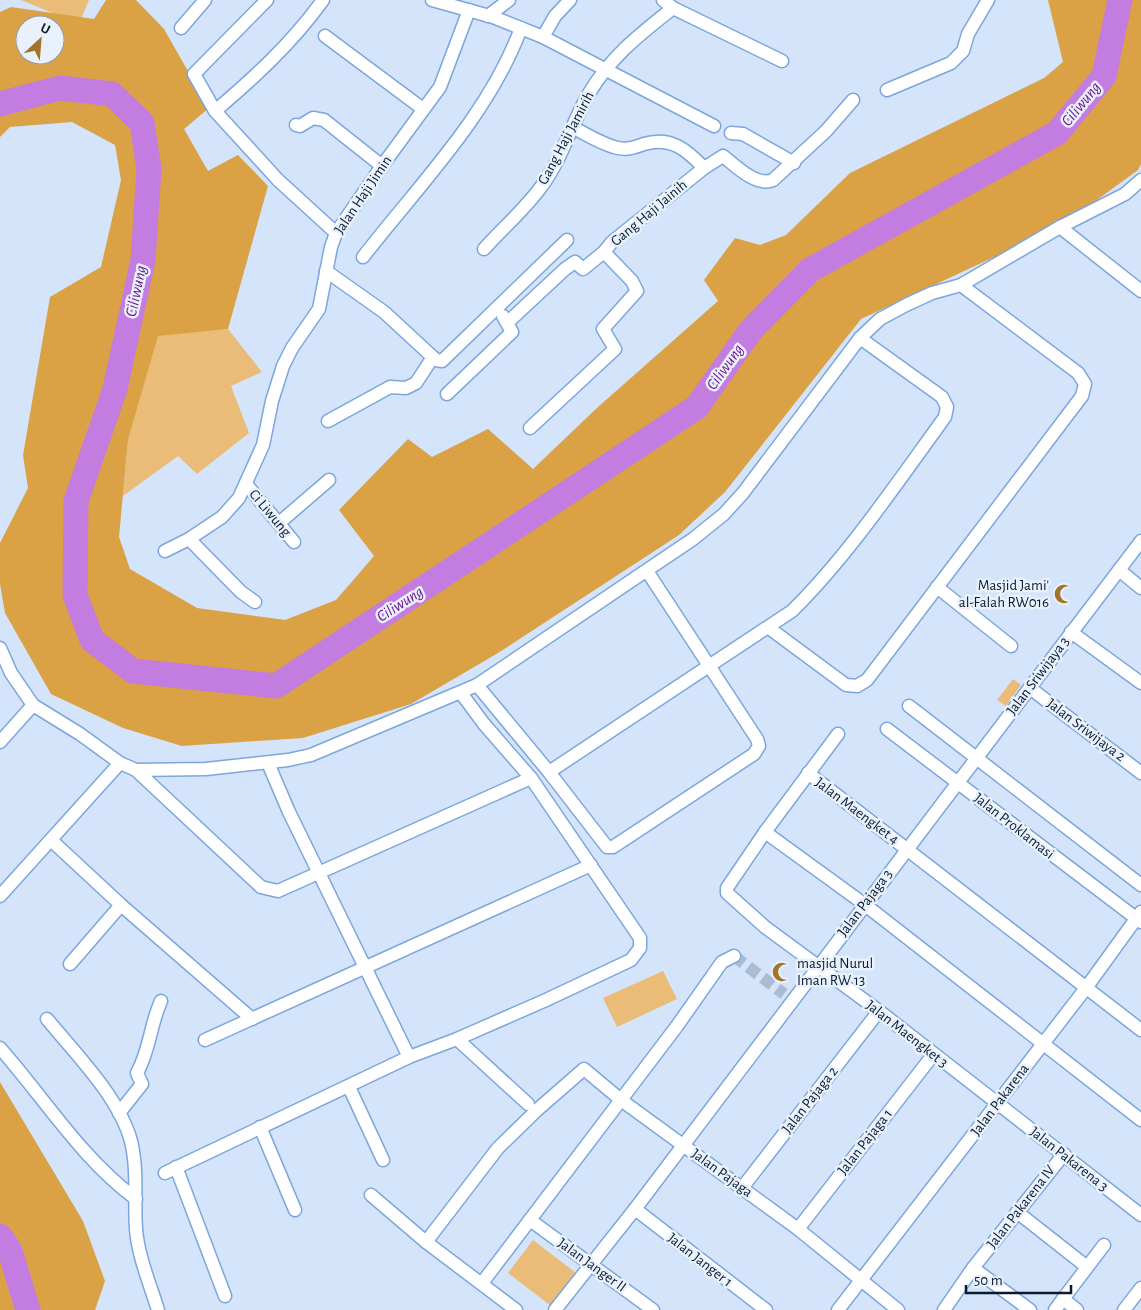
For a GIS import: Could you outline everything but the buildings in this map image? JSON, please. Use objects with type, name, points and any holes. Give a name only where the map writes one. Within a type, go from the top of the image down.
[{"type":"street","points":[[181,28],[205,0]]},
{"type":"street","points":[[267,0],[194,74],[215,111],[278,180],[336,233]]},
{"type":"street","points":[[215,111],[270,63],[304,26],[323,0]]},
{"type":"street","points":[[432,0],[469,10],[543,37],[714,126]]},
{"type":"street","points":[[490,17],[509,0]]},
{"type":"street","points":[[543,37],[555,16],[570,0]]},
{"type":"street","points":[[887,90],[951,64],[959,58],[968,34],[988,0]]},
{"type":"street","points":[[668,4],[782,61]]},
{"type":"street","name":"Gang Haji Jamirih","points":[[484,249],[541,187],[560,155],[588,95],[605,70],[624,47],[668,4]]},
{"type":"street","name":"Jalan Haji Jimin","points":[[165,551],[189,539],[222,517],[239,498],[263,445],[272,400],[283,366],[292,348],[320,309],[326,271],[336,233],[440,87],[469,10]]},
{"type":"street","points":[[362,257],[469,124],[512,53],[521,28]]},
{"type":"street","points":[[325,36],[424,109]]},
{"type":"street","points":[[731,133],[743,134],[794,163],[853,100]]},
{"type":"street","points":[[296,125],[300,126],[313,118],[324,120],[382,166]]},
{"type":"street","points":[[572,127],[617,148],[629,149],[656,140],[672,143],[687,150],[704,168]]},
{"type":"street","name":"Gang Haji Jainih","points":[[530,428],[615,349],[602,329],[637,292],[632,281],[604,252],[612,242],[704,168],[723,156],[763,182],[773,180],[794,163]]},
{"type":"street","points":[[136,770],[206,769],[268,763],[311,755],[477,685],[693,539],[730,507],[860,338],[880,319],[932,293],[961,285],[1060,227],[1125,194],[1141,180]]},
{"type":"street","points":[[1060,227],[1141,291]]},
{"type":"street","points":[[326,271],[384,312],[433,357],[442,361],[566,240]]},
{"type":"street","points":[[508,322],[565,269],[575,262],[583,269],[604,252]]},
{"type":"street","points":[[769,628],[846,685],[858,686],[867,680],[1082,396],[1085,384],[1078,373],[961,285]]},
{"type":"street","points":[[446,394],[512,332],[508,322],[496,309]]},
{"type":"street","points":[[549,772],[792,611],[811,592],[945,417],[947,407],[942,397],[860,338]]},
{"type":"street","points":[[328,422],[390,387],[406,388],[416,382],[433,357]]},
{"type":"street","points":[[279,523],[329,480]]},
{"type":"street","name":"Ci Liwung","points":[[246,484],[294,542]]},
{"type":"street","points":[[189,539],[241,592],[256,602]]},
{"type":"street","name":"Jalan Sriwijaya 3","points":[[957,782],[1141,541]]},
{"type":"street","points":[[1119,570],[1141,588]]},
{"type":"street","points":[[477,685],[549,772],[601,842],[607,847],[613,847],[754,754],[759,746],[757,739],[647,571]]},
{"type":"street","points":[[937,587],[1012,646]]},
{"type":"street","points":[[1071,632],[1141,683]]},
{"type":"street","points":[[0,648],[11,673],[34,705],[80,734],[120,763],[136,770],[261,887],[278,891],[531,778]]},
{"type":"street","name":"Jalan Sriwijaya 2","points":[[1030,688],[1141,773]]},
{"type":"street","points":[[225,1296],[170,1170],[409,1057],[457,1039],[631,960],[640,948],[640,938],[531,778],[484,724],[461,693]]},
{"type":"street","points":[[0,742],[34,705]]},
{"type":"street","points":[[909,706],[1141,884]]},
{"type":"street","name":"Jalan Proklamasi","points":[[887,729],[1140,917]]},
{"type":"street","points":[[838,734],[765,832],[864,904],[1141,1120]]},
{"type":"street","points":[[0,896],[120,763]]},
{"type":"street","points":[[268,763],[289,812],[409,1057]]},
{"type":"street","name":"Jalan Maengket 4","points":[[808,774],[1141,1030]]},
{"type":"street","name":"Jalan Pajaga 3","points":[[555,1310],[635,1209],[788,997],[818,967],[957,782]]},
{"type":"street","name":"Jalan Maengket 3","points":[[765,832],[727,888],[727,893],[765,927],[879,1011],[997,1104]]},
{"type":"street","points":[[51,840],[252,1019]]},
{"type":"street","points":[[205,1040],[591,865]]},
{"type":"street","points":[[70,964],[122,905]]},
{"type":"street","name":"Jalan Pakarena","points":[[838,1310],[1140,917]]},
{"type":"street","points":[[482,1283],[621,1100],[722,962],[734,956]]},
{"type":"street","points":[[119,1113],[142,1084],[137,1073],[147,1055],[153,1018],[161,1001]]},
{"type":"street","name":"Jalan Pajaga 2","points":[[742,1188],[879,1011]]},
{"type":"street","points":[[47,1019],[92,1073],[119,1113],[130,1140],[136,1171],[136,1230],[158,1310]]},
{"type":"street","points":[[457,1039],[528,1104]]},
{"type":"street","points":[[0,1048],[80,1146],[112,1181],[136,1199]]},
{"type":"street","name":"Jalan Pajaga 1","points":[[798,1229],[933,1055]]},
{"type":"street","name":"Jalan Pajaga","points":[[426,1242],[498,1148],[582,1069],[586,1069],[621,1100],[798,1229],[898,1310]]},
{"type":"street","points":[[349,1087],[382,1160]]},
{"type":"street","name":"Jalan Pakarena 3","points":[[997,1104],[1064,1154],[1141,1216]]},
{"type":"street","points":[[260,1127],[295,1210]]},
{"type":"street","name":"Jalan Pakarena IV","points":[[944,1310],[973,1268],[1064,1154]]},
{"type":"street","points":[[371,1195],[426,1242],[516,1310]]},
{"type":"street","name":"Jalan Janger 1","points":[[635,1209],[766,1310]]},
{"type":"street","points":[[1017,1212],[1087,1267]]},
{"type":"street","name":"Jalan Janger II","points":[[530,1220],[653,1310]]},
{"type":"street","points":[[1077,1310],[1059,1305],[1104,1245]]},
{"type":"street","points":[[973,1268],[1030,1310]]},
{"type":"street","points":[[1124,1310],[1141,1288]]},
{"type":"shaded area","points":[[21,0],[89,0],[79,24],[65,18],[65,15],[57,15]]},
{"type":"shaded area","points":[[106,0],[136,0],[164,29],[209,108],[184,129],[208,171],[238,155],[268,186],[228,329],[158,336],[128,440],[119,537],[130,569],[197,608],[285,620],[336,600],[374,556],[339,510],[408,439],[432,457],[488,429],[533,469],[598,407],[718,301],[704,280],[735,238],[760,245],[786,235],[850,173],[1044,78],[1063,62],[1048,0],[1141,0],[1141,164],[1138,170],[1094,202],[1020,245],[861,319],[725,492],[679,535],[498,653],[411,704],[303,738],[182,746],[123,728],[51,694],[5,613],[0,584],[0,543],[28,488],[23,455],[50,297],[101,267],[121,180],[115,145],[72,122],[10,127],[0,137],[0,12],[11,7],[94,19]]},
{"type":"shaded area","points":[[228,329],[262,372],[231,386],[249,433],[197,474],[178,456],[123,496],[128,440],[158,335]]},
{"type":"shaded area","points":[[1013,679],[1021,685],[1006,706],[997,700]]},
{"type":"shaded area","points":[[663,971],[677,999],[617,1027],[603,998]]},
{"type":"shaded area","points":[[0,1082],[83,1221],[105,1281],[95,1310],[0,1310]]},
{"type":"shaded area","points":[[533,1240],[580,1276],[555,1309],[508,1273]]},
{"type":"waterway","name":"Ciliwung","points":[[0,104],[60,88],[112,94],[142,123],[149,169],[143,260],[115,389],[76,501],[75,595],[92,640],[133,671],[276,686],[697,407],[751,330],[810,270],[1057,133],[1104,76],[1120,0]]},
{"type":"waterway","name":"Ci Liwung","points":[[0,1236],[10,1251],[28,1310]]},
{"type":"tunnel","points":[[734,956],[784,994]]},
{"type":"place","name":"Masjid Jami' al-Falah RW016","points":[[1064,594]]},
{"type":"place","name":"masjid Nurul Iman RW 13","points":[[782,972]]}]
